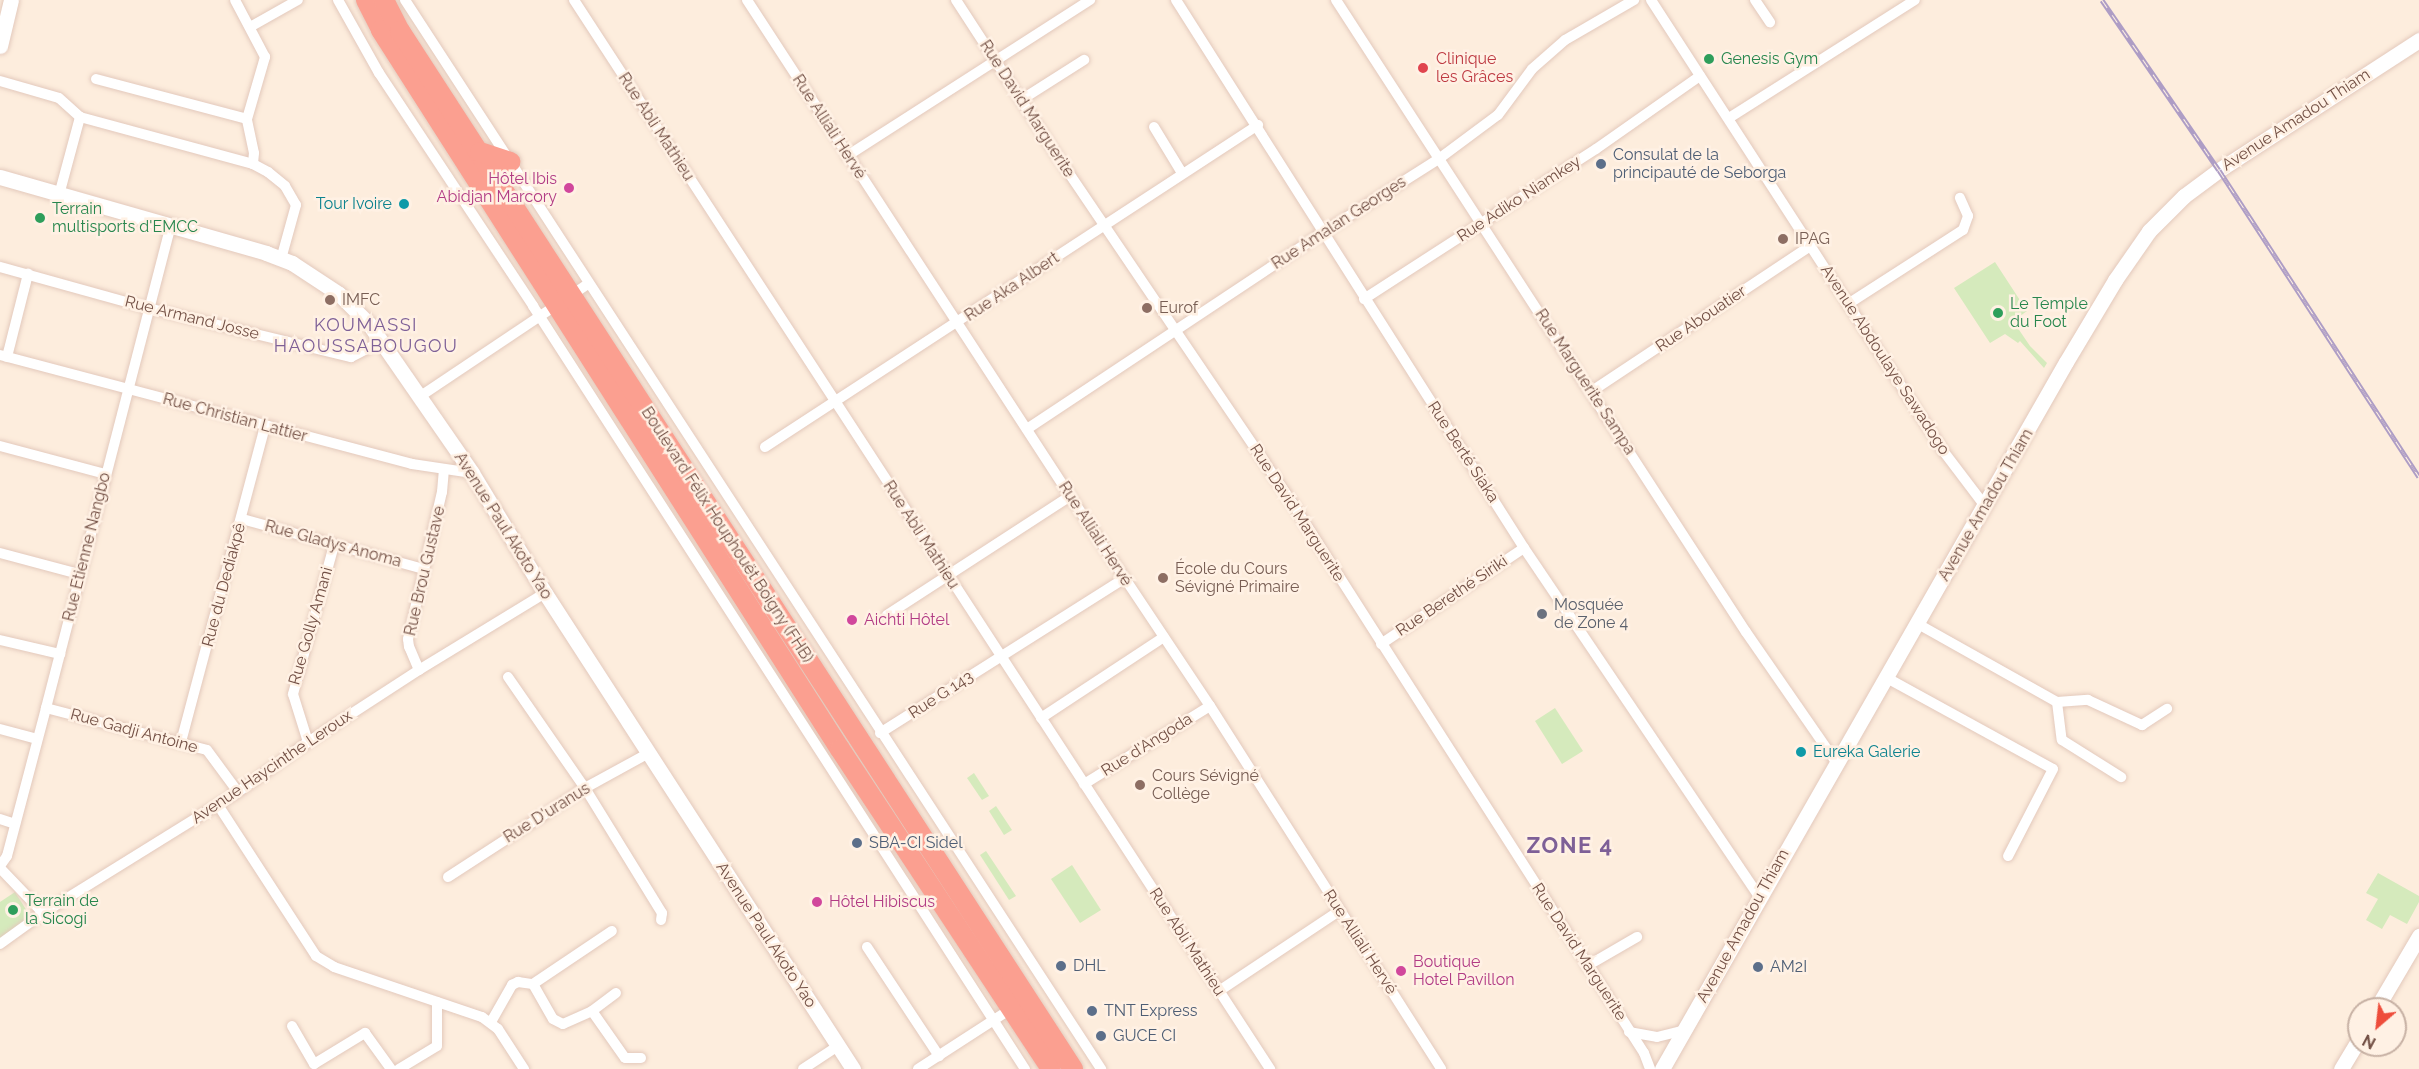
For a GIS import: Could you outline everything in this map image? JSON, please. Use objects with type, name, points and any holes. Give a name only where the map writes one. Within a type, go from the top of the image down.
[{"type":"highway","name":"Boulevard Félix Houphouët Boigny (FHB)","points":[[366,0],[381,30],[548,311],[840,749],[1019,1004],[1073,1069]]},
{"type":"highway","name":"Boulevard Félix Houphouët Boigny (FHB)","points":[[384,0],[400,31],[480,152],[580,289],[1019,1004],[1036,1045],[1050,1069]]},
{"type":"highway","points":[[480,152],[510,162]]},
{"type":"street","points":[[0,46],[11,0]]},
{"type":"street","points":[[235,0],[265,57],[248,119],[254,153],[253,164]]},
{"type":"street","points":[[250,27],[298,0]]},
{"type":"street","points":[[338,0],[379,74],[548,311],[1025,1069]]},
{"type":"street","points":[[405,0],[510,162],[580,289],[880,733],[1101,1069]]},
{"type":"street","name":"Rue Abli Mathieu","points":[[574,0],[1270,1069]]},
{"type":"street","name":"Rue Alliali Hervé","points":[[747,0],[1124,579],[1210,706],[1441,1069]]},
{"type":"street","name":"Rue David Marguerite","points":[[956,0],[1298,512],[1380,644],[1644,1053],[1650,1069]]},
{"type":"street","points":[[848,156],[1090,0]]},
{"type":"street","name":"Rue Berté Siaka","points":[[1176,0],[1258,125],[1322,233],[1524,548],[1759,897]]},
{"type":"street","name":"Rue Marguerite Sampa","points":[[1336,0],[1592,391],[1746,632],[1836,762]]},
{"type":"street","name":"Rue Amalan Georges","points":[[1027,429],[1322,233],[1440,158],[1498,115],[1532,69],[1565,40],[1634,0]]},
{"type":"street","name":"Avenue Abdoulaye Sawadogo","points":[[1651,0],[1944,452],[1985,506]]},
{"type":"street","points":[[1755,0],[1770,22]]},
{"type":"street","points":[[1729,118],[1915,0]]},
{"type":"street","name":"Avenue Amadou Thiam","points":[[1662,1069],[1836,762],[1887,678],[2115,280],[2149,231],[2163,215],[2219,170],[2419,40]]},
{"type":"street","points":[[1021,100],[1084,60]]},
{"type":"street","name":"Rue Adiko Niamkey","points":[[1364,298],[1482,224],[1700,76]]},
{"type":"street","points":[[96,79],[248,119]]},
{"type":"street","points":[[0,81],[58,98],[80,117],[253,164],[268,172],[285,186],[296,205],[281,259]]},
{"type":"street","points":[[59,195],[80,117]]},
{"type":"street","name":"Rue Aka Albert","points":[[765,447],[959,323],[1104,224],[1258,125]]},
{"type":"street","points":[[1154,127],[1182,173]]},
{"type":"street","name":"Avenue Paul Akoto Yao","points":[[0,177],[281,259],[292,263],[339,294],[382,341],[471,473],[545,593],[853,1069]]},
{"type":"street","points":[[1848,303],[1963,230],[1968,216],[1960,198]]},
{"type":"street","name":"Rue Etienne Nangbo","points":[[0,867],[7,856],[126,390],[170,228]]},
{"type":"street","name":"Rue Abouatier","points":[[1592,391],[1810,246]]},
{"type":"street","name":"Rue Armand Josse","points":[[0,267],[148,308],[351,357],[382,341]]},
{"type":"street","points":[[3,356],[28,274]]},
{"type":"street","points":[[419,397],[580,289]]},
{"type":"street","name":"Rue Christian Lattier","points":[[3,356],[265,427],[444,471],[471,473]]},
{"type":"street","name":"Rue du Dediakpê","points":[[181,742],[265,427]]},
{"type":"street","points":[[0,446],[105,474]]},
{"type":"street","name":"Rue Brou Gustave","points":[[419,670],[408,639],[442,492],[444,471]]},
{"type":"street","points":[[887,615],[1070,496]]},
{"type":"street","name":"Rue Gladys Anoma","points":[[242,519],[424,569]]},
{"type":"street","name":"Rue Golly Amani","points":[[308,742],[292,694],[334,545]]},
{"type":"street","name":"Rue Berethé Siriki","points":[[1380,644],[1524,548]]},
{"type":"street","points":[[0,553],[79,574]]},
{"type":"street","name":"Rue G 143","points":[[880,733],[1124,579]]},
{"type":"street","name":"Avenue Haycinthe Leroux","points":[[0,944],[43,913],[238,792],[308,742],[419,670],[545,593]]},
{"type":"street","points":[[1918,624],[2057,702],[2088,700],[2142,725],[2167,709]]},
{"type":"street","points":[[1041,718],[1164,637]]},
{"type":"street","points":[[0,640],[60,654]]},
{"type":"street","points":[[508,677],[585,788],[662,913],[662,920]]},
{"type":"street","points":[[1887,678],[2053,769],[2008,856]]},
{"type":"street","points":[[2057,702],[2062,741],[2121,777]]},
{"type":"street","name":"Rue d'Angoda","points":[[1084,784],[1210,706]]},
{"type":"street","name":"Rue Gadji Antoine","points":[[46,708],[207,750],[238,792]]},
{"type":"street","points":[[0,729],[38,739]]},
{"type":"street","name":"Rue D'uranus","points":[[448,877],[585,788],[649,753]]},
{"type":"street","points":[[218,805],[316,956],[334,967],[491,1022],[524,1069]]},
{"type":"street","points":[[0,819],[15,824]]},
{"type":"street","points":[[0,867],[43,913]]},
{"type":"street","points":[[1219,992],[1339,911]]},
{"type":"street","points":[[491,1022],[512,986],[518,982],[533,984],[612,931]]},
{"type":"street","points":[[2383,997],[2419,936]]},
{"type":"street","points":[[1587,966],[1637,937]]},
{"type":"street","points":[[867,947],[939,1056]]},
{"type":"street","points":[[533,984],[557,1023],[563,1024],[592,1011],[616,993]]},
{"type":"street","points":[[399,1069],[437,1046],[437,1002]]},
{"type":"street","points":[[918,1069],[1019,1004]]},
{"type":"street","points":[[592,1011],[626,1058],[641,1058]]},
{"type":"street","points":[[291,1026],[314,1064],[365,1033],[391,1069]]},
{"type":"street","name":"Rue David Marguerite","points":[[1629,1032],[1657,1037],[1685,1030]]},
{"type":"street","points":[[803,1069],[838,1046]]},
{"type":"green space","name":"Le Temple du Foot","points":[[1995,262],[2027,311],[2013,321],[2030,346],[2047,363],[2044,368],[2020,341],[2018,343],[2005,334],[1990,343],[1954,288]]},
{"type":"green space","points":[[1555,708],[1583,751],[1562,764],[1535,721]]},
{"type":"green space","points":[[974,773],[989,796],[982,800],[967,778]]},
{"type":"green space","points":[[996,806],[1012,830],[1004,835],[989,811]]},
{"type":"green space","points":[[986,851],[1016,896],[1009,900],[980,855]]},
{"type":"green space","points":[[1072,865],[1101,910],[1080,923],[1051,879]]},
{"type":"green space","points":[[2378,873],[2419,896],[2419,902],[2407,924],[2390,915],[2382,929],[2366,920],[2378,899],[2366,893]]},
{"type":"green space","name":"Terrain de la Sicogi","points":[[15,892],[32,919],[0,939],[0,902]]},
{"type":"railway","points":[[2102,0],[2219,170],[2419,477]]},
{"type":"place","name":"Genesis Gym","points":[[1709,59]]},
{"type":"place","name":"Clinique les Grâces","points":[[1423,68]]},
{"type":"place","name":"Consulat de la principauté de Seborga","points":[[1601,164]]},
{"type":"place","name":"Hôtel Ibis Abidjan Marcory","points":[[569,188]]},
{"type":"place","name":"Tour Ivoire","points":[[404,204]]},
{"type":"place","name":"Terrain multisports d'EMCC","points":[[40,218]]},
{"type":"place","name":"IPAG","points":[[1783,239]]},
{"type":"place","name":"IMFC","points":[[330,300]]},
{"type":"place","name":"Eurof","points":[[1147,308]]},
{"type":"place","name":"Le Temple du Foot","points":[[1998,313]]},
{"type":"place","name":"École du Cours Sévigné Primaire","points":[[1163,578]]},
{"type":"place","name":"Mosquée de Zone 4","points":[[1542,614]]},
{"type":"place","name":"Aichti Hôtel","points":[[852,620]]},
{"type":"place","name":"Eureka Galerie","points":[[1801,752]]},
{"type":"place","name":"Cours Sévigné Collège","points":[[1140,785]]},
{"type":"place","name":"SBA-CI Sidel","points":[[857,843]]},
{"type":"place","name":"Hôtel Hibiscus","points":[[817,902]]},
{"type":"place","name":"Terrain de la Sicogi","points":[[13,910]]},
{"type":"place","name":"DHL","points":[[1061,966]]},
{"type":"place","name":"AM2I","points":[[1758,967]]},
{"type":"place","name":"Boutique Hotel Pavillon","points":[[1401,971]]},
{"type":"place","name":"TNT Express","points":[[1092,1011]]},
{"type":"place","name":"GUCE CI","points":[[1101,1036]]},
{"type":"district","name":"KOUMASSI HAOUSSABOUGOU","points":[[366,336]]},
{"type":"district","name":"ZONE 4","points":[[1570,846]]}]
